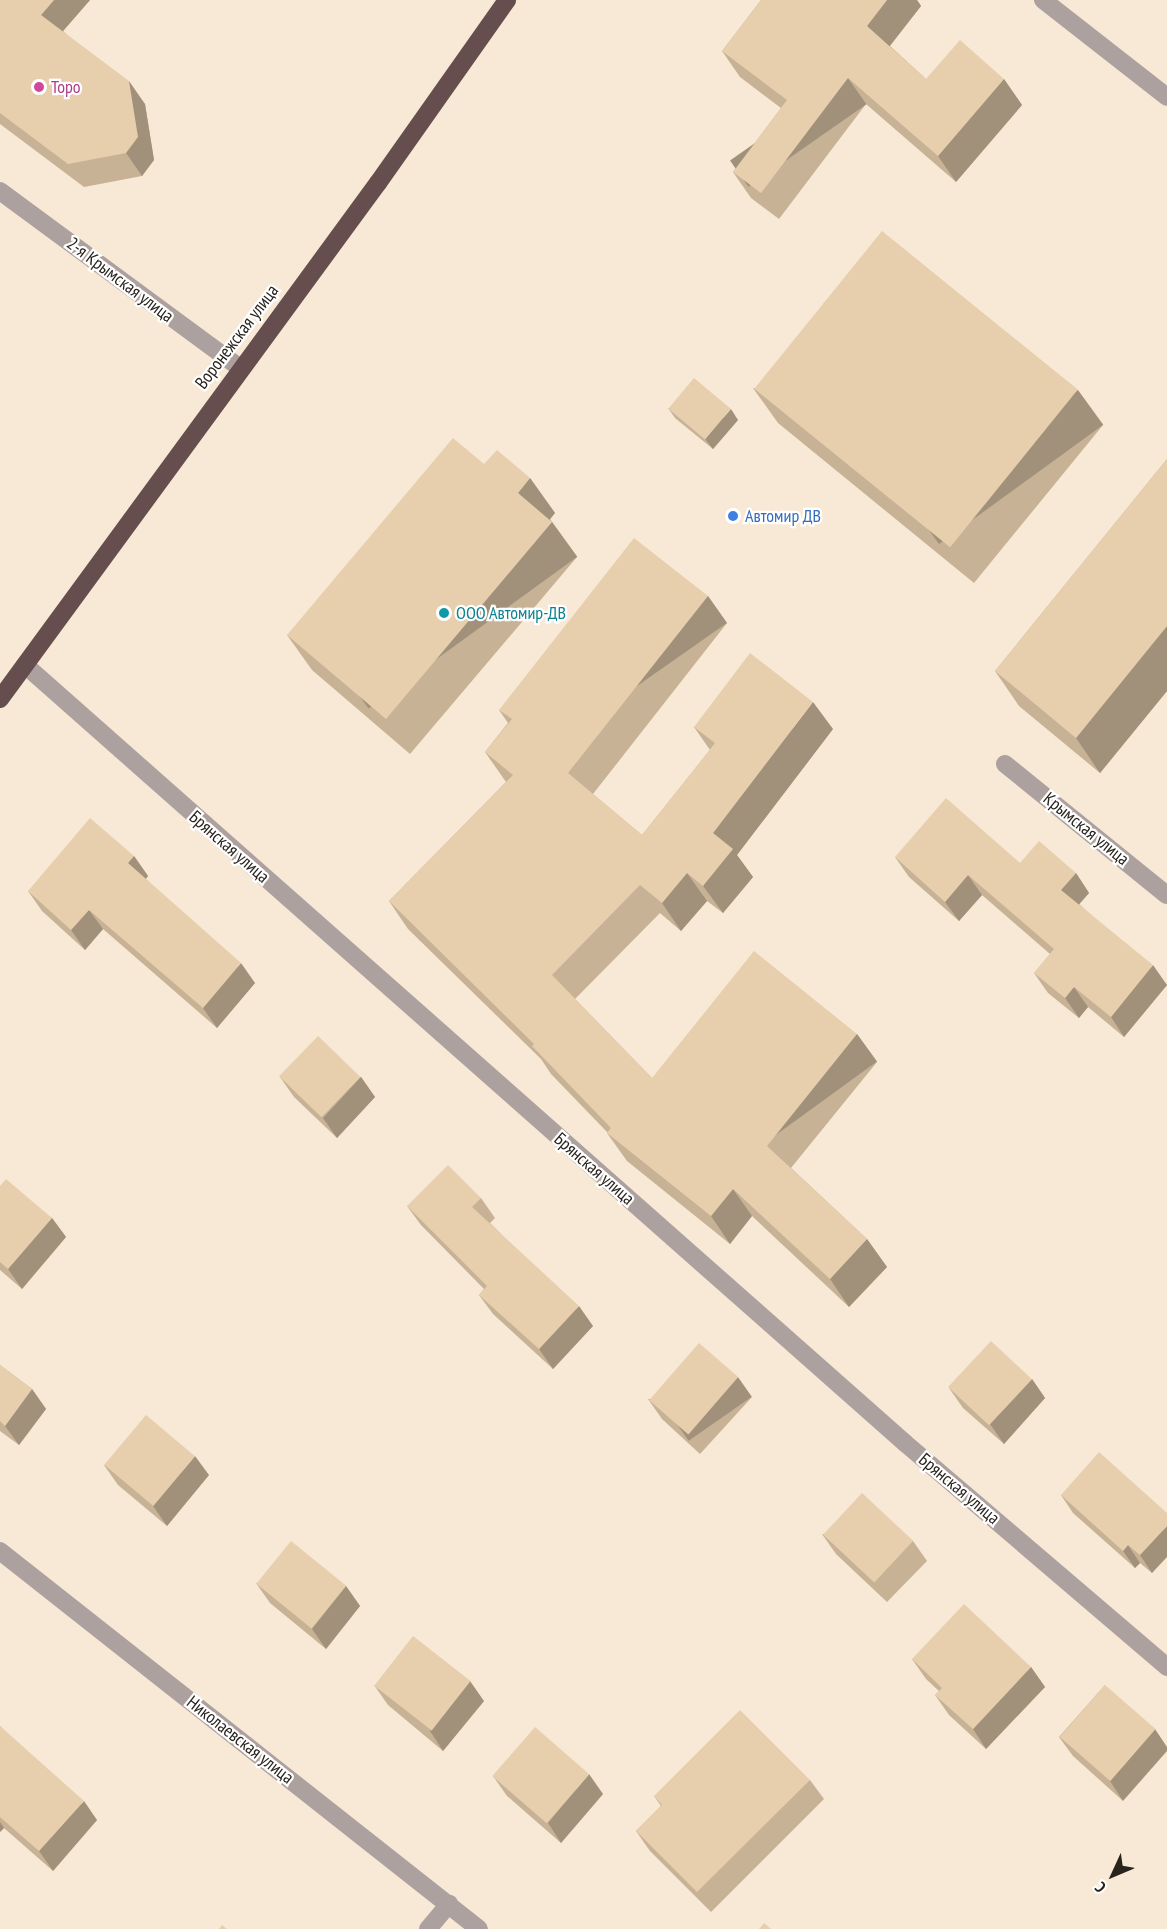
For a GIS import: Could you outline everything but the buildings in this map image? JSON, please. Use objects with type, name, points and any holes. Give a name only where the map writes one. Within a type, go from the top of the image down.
[{"type":"highway","name":"Воронежская улица","points":[[0,699],[240,368],[378,183],[507,0]]},
{"type":"street","points":[[1043,0],[1167,97]]},
{"type":"street","name":"2-я Крымская улица","points":[[0,191],[240,368]]},
{"type":"street","name":"Брянская улица","points":[[26,665],[896,1435],[1167,1667]]},
{"type":"street","name":"Крымская улица","points":[[1005,764],[1167,895]]},
{"type":"street","name":"Николаевская улица","points":[[0,1551],[479,1929]]},
{"type":"street","points":[[428,1929],[449,1904]]},
{"type":"place","name":"Торо","points":[[39,87]]},
{"type":"place","name":"Автомир ДВ","points":[[733,516]]},
{"type":"place","name":"ООО Автомир-ДВ","points":[[444,613]]}]
